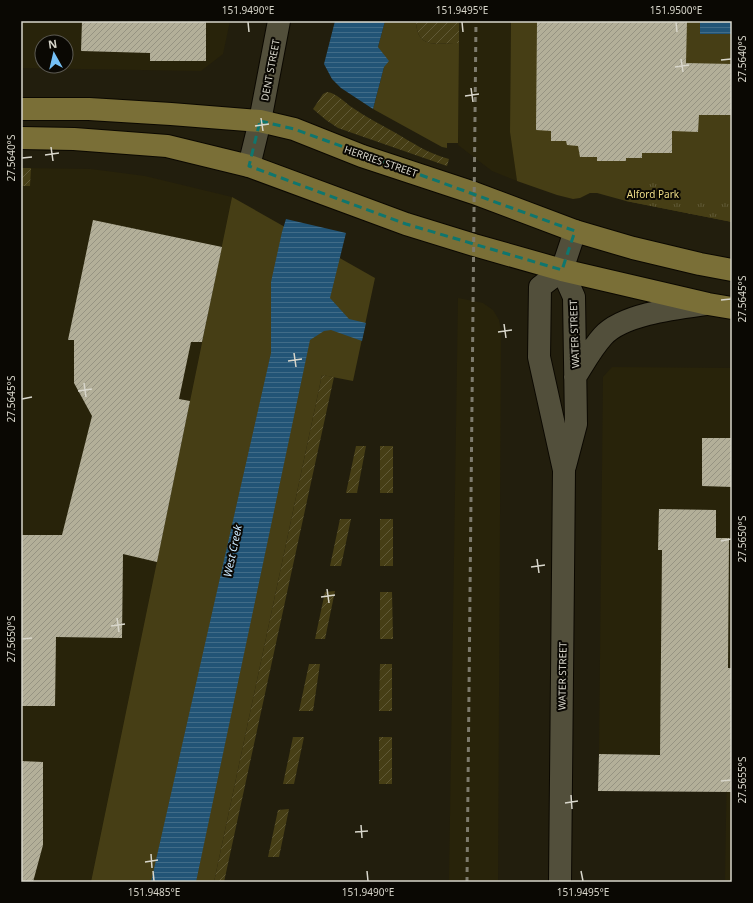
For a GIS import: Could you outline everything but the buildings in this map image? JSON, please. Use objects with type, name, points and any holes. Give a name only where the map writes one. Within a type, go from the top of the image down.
[{"type":"main road","name":"HERRIES STREET","points":[[21,110],[89,110],[171,114],[260,121],[294,129],[362,156],[467,191],[575,230],[641,250],[732,270]]},
{"type":"main road","points":[[21,138],[74,139],[167,146],[249,166],[406,224],[562,270],[708,304],[732,308]]},
{"type":"street","name":"DENT STREET","points":[[249,166],[260,121],[279,21]]},
{"type":"street","points":[[562,270],[575,230]]},
{"type":"street","name":"WATER STREET","points":[[560,882],[564,470],[539,357],[540,287],[562,270],[574,298],[576,424],[564,470]]},
{"type":"street","name":"WATER STREET","points":[[575,377],[603,335],[617,324],[665,309],[708,304]]},
{"type":"highlighted area","points":[[260,121],[294,129],[575,231],[562,270],[406,224],[249,166]]},
{"type":"shaded area","points":[[21,21],[230,21],[223,54],[201,71],[74,69],[74,34],[34,34],[34,68],[21,68]]},
{"type":"shaded area","points":[[459,21],[511,21],[510,132],[517,181],[492,171],[458,145]]},
{"type":"shaded area","points":[[21,168],[91,169],[145,176],[232,197],[91,882],[21,882]]},
{"type":"shaded area","points":[[458,298],[483,303],[493,310],[499,320],[501,331],[498,882],[449,882]]},
{"type":"shaded area","points":[[612,367],[732,368],[732,882],[725,882],[727,756],[599,754],[603,377]]},
{"type":"green space","points":[[385,21],[416,21],[417,30],[420,37],[424,41],[436,44],[459,43],[458,143],[447,143],[447,148],[442,147],[373,109],[384,67],[378,47]]},
{"type":"green space","points":[[416,21],[459,21],[459,43],[436,44],[424,41],[420,37],[417,30]]},
{"type":"green space","points":[[511,21],[732,21],[732,222],[626,201],[597,193],[590,193],[580,198],[573,199],[517,181],[510,132]]},
{"type":"green space","points":[[327,92],[338,96],[350,106],[420,147],[449,159],[447,166],[338,128],[313,109],[323,94]]},
{"type":"green space","points":[[21,168],[31,168],[30,186],[21,186]]},
{"type":"green space","name":"Alford Park","points":[[658,180],[673,198],[678,200],[732,200],[732,222],[626,201],[640,187]]},
{"type":"green space","points":[[232,197],[375,278],[353,381],[322,375],[214,882],[91,882]]},
{"type":"green space","points":[[322,375],[334,377],[224,882],[214,882]]},
{"type":"green space","points":[[356,446],[366,446],[357,493],[346,493]]},
{"type":"green space","points":[[380,446],[393,446],[393,493],[380,493]]},
{"type":"green space","points":[[340,519],[351,519],[341,566],[330,566]]},
{"type":"green space","points":[[380,519],[393,519],[393,566],[380,566]]},
{"type":"green space","points":[[335,591],[325,639],[315,639],[325,592]]},
{"type":"green space","points":[[380,592],[392,592],[393,639],[380,639]]},
{"type":"green space","points":[[309,664],[320,664],[313,711],[299,711]]},
{"type":"green space","points":[[380,664],[392,664],[392,711],[379,711]]},
{"type":"green space","points":[[293,737],[304,737],[294,784],[283,784]]},
{"type":"green space","points":[[379,737],[392,737],[392,784],[379,784]]},
{"type":"green space","points":[[289,809],[279,857],[268,857],[278,810]]},
{"type":"water","points":[[335,21],[385,21],[378,47],[389,61],[384,67],[373,109],[341,88],[332,79],[324,64]]},
{"type":"water","points":[[700,21],[732,21],[732,34],[700,34]]},
{"type":"water","name":"West Creek","points":[[286,219],[346,233],[330,298],[349,319],[366,323],[362,341],[331,330],[324,331],[310,340],[196,882],[151,882],[271,353],[271,282]]},
{"type":"railway","points":[[467,882],[476,21]]}]
